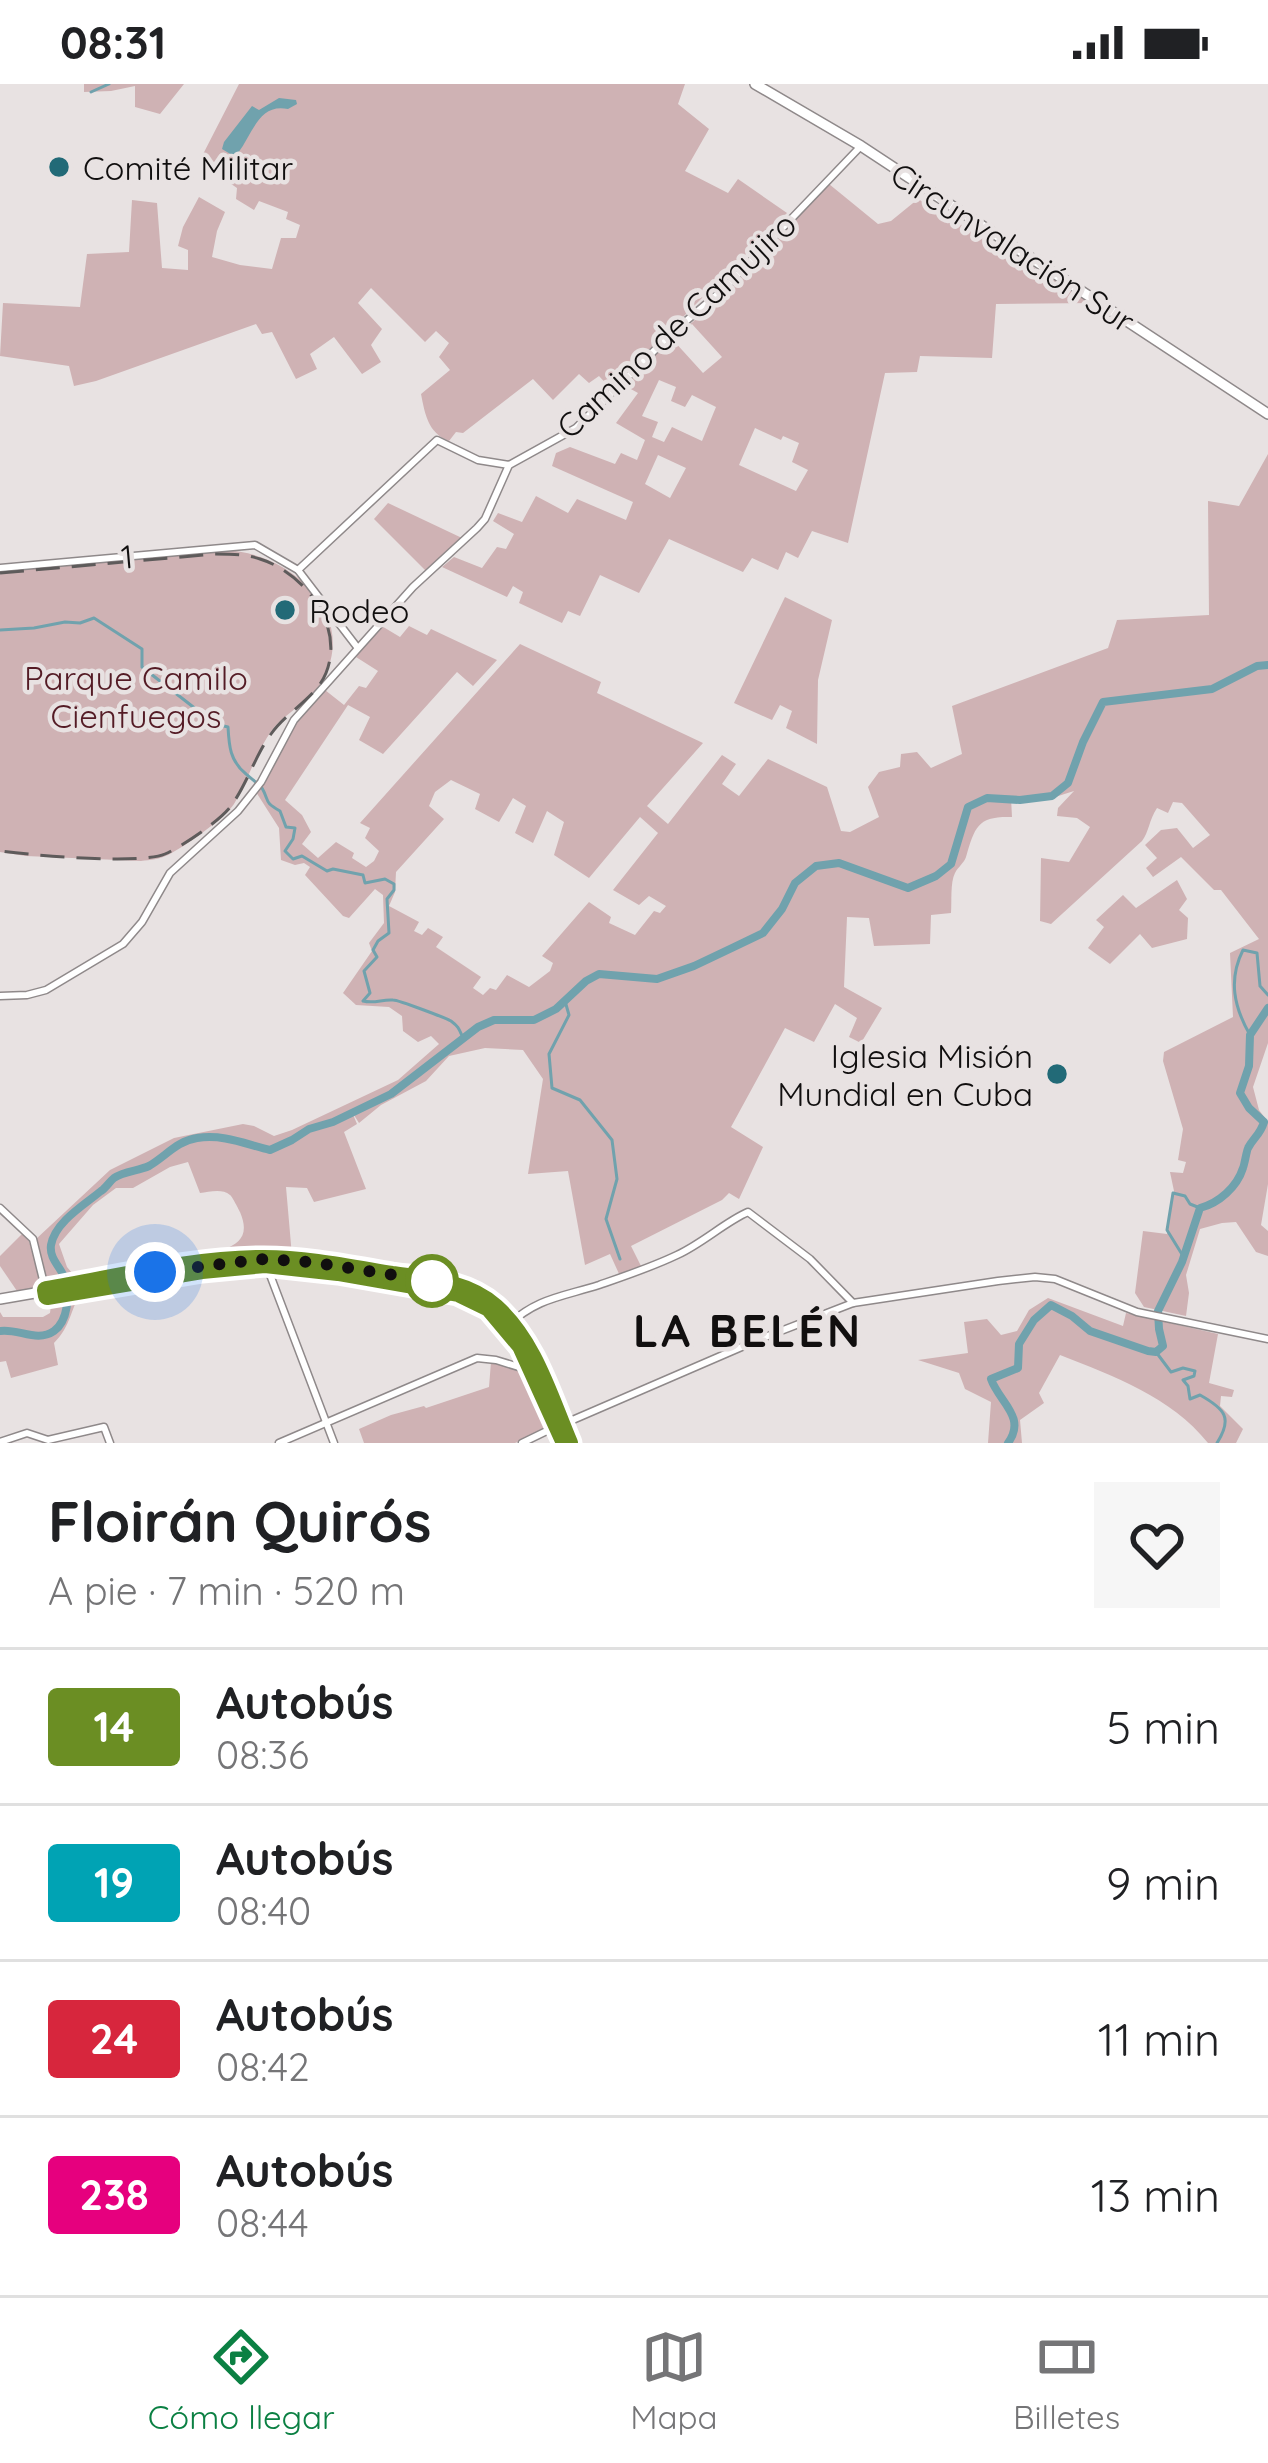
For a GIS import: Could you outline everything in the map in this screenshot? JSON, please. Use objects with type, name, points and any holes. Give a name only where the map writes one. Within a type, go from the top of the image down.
[{"type":"main road","name":"Circunvalación Sur","points":[[755,84],[861,146],[1268,414]]},
{"type":"main road","points":[[0,1302],[264,1262],[458,1293],[489,1308],[525,1342],[567,1443]]},
{"type":"street","name":"Camino de Camujiro","points":[[509,465],[576,428],[672,332],[725,287],[861,146]]},
{"type":"street","points":[[0,996],[37,993],[123,944],[142,922],[170,873],[258,785],[293,720],[413,587],[477,529],[509,465],[478,460],[437,440],[298,570],[357,646]]},
{"type":"street","name":"1","points":[[0,568],[255,545],[298,570]]},
{"type":"street","points":[[0,1208],[33,1239],[49,1293]]},
{"type":"street","points":[[509,1324],[548,1298],[594,1287],[680,1254],[748,1212],[824,1272],[853,1303]]},
{"type":"street","points":[[264,1262],[334,1443]]},
{"type":"street","points":[[522,1443],[853,1303],[1035,1277],[1150,1316],[1268,1339]]},
{"type":"street","points":[[279,1443],[477,1358],[536,1372]]},
{"type":"street","points":[[0,1442],[27,1433],[48,1440],[104,1427],[110,1443]]},
{"type":"green space","points":[[84,84],[184,84],[160,114],[135,107],[135,86],[84,92]]},
{"type":"green space","points":[[239,84],[685,84],[678,104],[709,129],[685,171],[728,193],[738,179],[787,213],[611,389],[599,376],[589,383],[579,374],[553,400],[533,379],[449,441],[432,428],[421,394],[450,370],[439,357],[449,343],[436,331],[425,342],[371,288],[358,303],[382,329],[371,345],[381,362],[362,374],[334,337],[310,354],[317,369],[296,379],[272,332],[262,334],[256,324],[74,386],[69,366],[0,356],[3,303],[80,307],[87,254],[129,252],[132,200],[157,203],[162,268],[188,270],[188,250],[178,246],[199,197],[225,212],[212,257],[272,269],[281,238],[296,238],[300,225],[286,219],[288,212],[259,201],[254,210],[236,199],[237,188],[199,162]]},
{"type":"green space","points":[[829,184],[878,224],[891,221],[918,199],[1093,303],[996,304],[992,358],[920,356],[917,372],[885,373],[848,543],[812,531],[798,558],[786,552],[778,570],[752,558],[743,572],[669,539],[639,593],[600,575],[580,616],[568,611],[562,623],[519,603],[523,592],[513,586],[507,597],[442,567],[454,557],[482,568],[497,547],[506,549],[514,534],[493,521],[498,513],[522,522],[536,496],[568,513],[577,499],[626,520],[633,502],[552,466],[556,453],[570,447],[615,464],[621,453],[637,460],[645,440],[616,423],[638,393],[620,383],[694,321]],"holes":[[[692,324],[722,357],[703,373],[673,340]],[[659,380],[676,387],[671,401],[685,407],[692,395],[716,407],[702,441],[672,427],[664,442],[652,437],[658,422],[642,416]],[[755,428],[799,443],[792,462],[808,470],[796,491],[739,465]],[[658,455],[686,468],[670,498],[645,484]]]},
{"type":"green space","points":[[1268,454],[1268,1043],[1253,1087],[1268,1122],[1268,1184],[1261,1225],[1268,1231],[1268,1256],[1256,1252],[1236,1222],[1200,1229],[1186,1275],[1186,1316],[1144,1307],[1135,1293],[1143,1231],[1167,1234],[1174,1191],[1170,1172],[1183,1173],[1186,1162],[1178,1160],[1183,1129],[1164,1052],[1233,1017],[1230,953],[1259,939],[1221,890],[1214,890],[1181,857],[1153,877],[1146,868],[1157,858],[1145,845],[1161,830],[1177,828],[1193,848],[1210,835],[1182,803],[1173,802],[1168,813],[1157,808],[1142,841],[1051,924],[1040,921],[1041,858],[1069,862],[1090,827],[1077,818],[1057,816],[1058,808],[1074,791],[1052,798],[1011,798],[1012,817],[992,818],[980,825],[953,877],[951,913],[931,915],[930,944],[874,946],[869,918],[847,917],[844,987],[882,1008],[861,1043],[849,1037],[857,1018],[835,1004],[814,1042],[785,1028],[731,1127],[763,1147],[739,1199],[729,1193],[631,1246],[642,1268],[620,1276],[610,1254],[585,1265],[568,1171],[528,1174],[543,1079],[523,1050],[485,1048],[449,1056],[426,1081],[359,1123],[352,1112],[357,1124],[344,1132],[366,1189],[314,1202],[307,1188],[286,1187],[292,1256],[222,1258],[222,1250],[242,1236],[243,1219],[227,1193],[200,1193],[188,1162],[133,1188],[116,1188],[93,1205],[59,1244],[67,1267],[78,1280],[49,1286],[35,1240],[110,1170],[174,1138],[243,1124],[274,1136],[292,1130],[398,1080],[439,1044],[431,1036],[418,1042],[403,1031],[402,1016],[389,1007],[356,1005],[343,993],[372,951],[369,943],[384,923],[383,895],[375,889],[349,918],[343,916],[305,875],[310,867],[281,860],[279,828],[256,792],[301,715],[325,690],[344,705],[359,686],[366,688],[378,671],[356,657],[380,625],[400,637],[409,626],[427,635],[431,629],[497,660],[473,686],[457,672],[383,754],[359,740],[370,717],[348,705],[285,800],[302,815],[311,832],[302,844],[318,858],[336,842],[366,867],[374,861],[379,851],[365,838],[370,828],[360,823],[520,644],[601,682],[597,693],[703,743],[647,806],[668,824],[722,755],[736,764],[722,784],[739,796],[768,759],[827,787],[841,831],[850,832],[879,817],[868,787],[879,772],[900,767],[901,754],[917,752],[931,768],[962,754],[952,706],[1108,648],[1117,620],[1209,615],[1208,501],[1239,506]],"holes":[[[451,780],[480,794],[475,809],[499,822],[513,798],[526,806],[515,833],[533,843],[547,811],[564,822],[554,855],[589,878],[640,817],[658,833],[613,890],[639,905],[649,896],[666,906],[660,913],[654,911],[635,935],[609,923],[611,917],[589,902],[542,956],[553,963],[550,971],[529,987],[507,975],[496,990],[490,988],[483,995],[473,988],[481,977],[436,947],[443,937],[428,928],[422,935],[414,931],[419,922],[389,906],[396,872],[444,819],[429,806],[435,792]]]},
{"type":"green space","points":[[388,503],[462,538],[427,572],[374,519]]},
{"type":"green space","name":"Parque Camilo Cienfuegos","points":[[224,550],[248,553],[292,573],[324,608],[332,630],[332,653],[324,678],[272,730],[234,804],[194,839],[155,859],[0,852],[0,571]]},
{"type":"green space","points":[[785,597],[832,620],[818,680],[817,744],[786,728],[792,711],[780,705],[772,720],[734,703]]},
{"type":"green space","points":[[1177,880],[1187,899],[1179,910],[1188,918],[1187,939],[1152,948],[1140,934],[1110,964],[1088,948],[1104,927],[1096,920],[1123,895],[1136,908]]},
{"type":"green space","points":[[22,1234],[29,1241],[42,1287],[17,1291],[0,1266],[0,1256]]},
{"type":"green space","points":[[81,1293],[54,1343],[58,1365],[11,1378],[6,1361],[0,1362],[0,1312],[3,1317],[43,1317],[50,1313],[52,1298]]},
{"type":"green space","points":[[1048,1298],[1123,1326],[1126,1313],[1218,1334],[1209,1383],[1234,1390],[1232,1397],[1221,1396],[1220,1406],[1243,1429],[1236,1443],[1208,1443],[1159,1400],[1060,1355],[1039,1393],[1044,1403],[1020,1420],[1022,1443],[988,1443],[991,1402],[965,1389],[959,1373],[918,1360],[968,1353],[964,1322],[987,1319],[1001,1335],[1017,1331],[1029,1310]]},
{"type":"green space","points":[[491,1362],[530,1374],[553,1426],[515,1443],[364,1443],[359,1429],[489,1387]]},
{"type":"water","points":[[279,98],[297,104],[263,115],[238,153],[222,149],[252,106],[259,110]]},
{"type":"waterway","points":[[91,92],[109,84]]},
{"type":"waterway","points":[[0,630],[94,618],[142,649],[142,667],[215,724],[228,727],[237,764],[280,811],[286,827],[295,828],[285,851],[293,859],[302,856],[327,871],[363,875],[365,883],[385,879],[394,884],[387,899],[389,933],[378,941],[373,950],[377,957],[364,971],[370,993],[363,1001],[393,1000],[423,1010],[451,1021],[463,1038]]},
{"type":"waterway","points":[[0,1331],[41,1336],[59,1327],[67,1292],[52,1255],[54,1237],[71,1215],[118,1176],[149,1166],[197,1138],[225,1138],[270,1150],[391,1094],[478,1027],[494,1020],[534,1020],[556,1009],[599,974],[657,979],[694,966],[763,933],[795,883],[816,866],[839,863],[908,888],[936,876],[951,864],[968,807],[987,798],[1052,796],[1068,783],[1103,702],[1212,689],[1268,665]]},
{"type":"waterway","points":[[1250,1035],[1235,993],[1243,950],[1257,953],[1260,986],[1268,995]]},
{"type":"waterway","points":[[565,1001],[569,1015],[549,1054],[552,1088],[580,1100],[612,1140],[617,1179],[606,1219],[620,1259]]},
{"type":"waterway","points":[[1008,1443],[1013,1417],[991,1379],[1018,1368],[1019,1344],[1034,1320],[1051,1305],[1090,1331],[1148,1351],[1163,1346],[1158,1311],[1182,1262],[1200,1208],[1232,1188],[1264,1122],[1240,1093],[1249,1066],[1250,1035],[1268,1008]]},
{"type":"waterway","points":[[1183,1256],[1167,1230],[1173,1193],[1200,1208]]},
{"type":"waterway","points":[[1156,1352],[1171,1372],[1195,1371],[1183,1380],[1190,1399],[1200,1395],[1224,1415],[1225,1427],[1217,1443]]},
{"type":"railway","points":[[0,573],[215,554],[254,557],[277,566],[306,589],[330,637],[321,682],[271,734],[231,806],[181,846],[133,859],[0,851]]},
{"type":"bus line","name":"14","points":[[565,1443],[521,1346],[507,1326],[489,1308],[458,1293],[265,1264],[47,1296],[46,1290],[264,1259],[311,1262],[459,1287],[491,1303],[511,1322],[533,1358],[569,1443]]},
{"type":"place","name":"Comité Militar","points":[[59,167]]},
{"type":"place","name":"Rodeo","points":[[285,610]]},
{"type":"place","name":"Iglesia Misión Mundial en Cuba","points":[[1057,1074]]},
{"type":"district","name":"LA BELÉN","points":[[748,1330]]},
{"type":"route","points":[[155,1272],[264,1259],[432,1281]]}]
